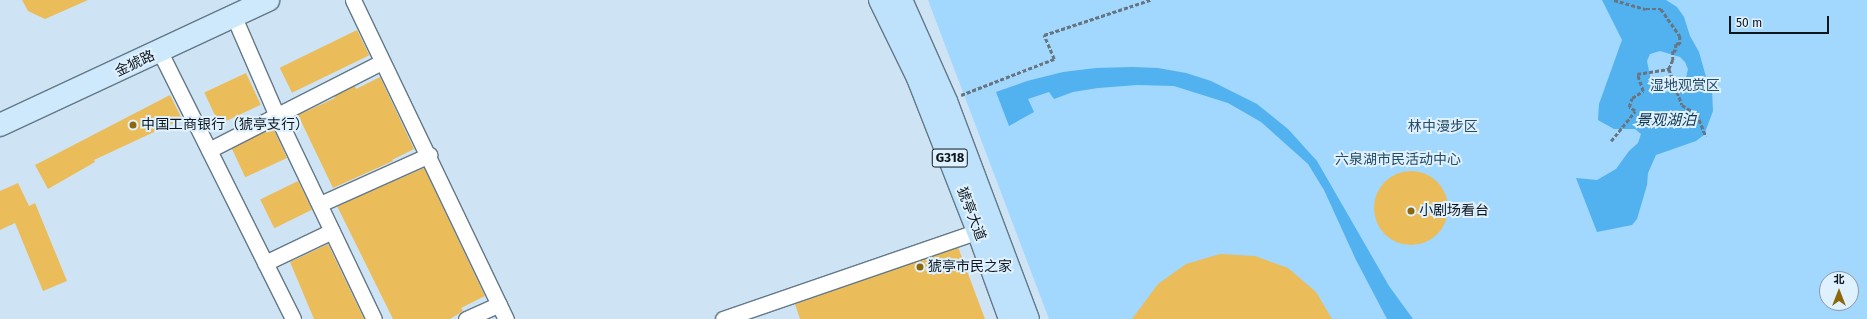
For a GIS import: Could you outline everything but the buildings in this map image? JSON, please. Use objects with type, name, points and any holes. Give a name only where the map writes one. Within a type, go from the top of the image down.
[{"type":"highway","name":"猇亭大道","points":[[880,0],[918,78],[978,231],[1010,319]]},
{"type":"highway","name":"猇亭大道","points":[[901,0],[946,102],[1028,319]]},
{"type":"main road","name":"金猇路","points":[[0,110],[235,8],[268,0]]},
{"type":"main road","name":"金猇路","points":[[0,125],[160,52],[235,8]]},
{"type":"street","points":[[353,0],[506,319]]},
{"type":"street","points":[[235,8],[277,116],[374,319]]},
{"type":"street","points":[[160,52],[294,319]]},
{"type":"street","points":[[209,150],[382,62]]},
{"type":"street","points":[[320,204],[429,156]]},
{"type":"street","points":[[265,263],[332,231]]},
{"type":"street","points":[[723,319],[978,231]]},
{"type":"street","points":[[466,319],[499,304]]},
{"type":"path","points":[[946,102],[1054,59],[1044,35],[1150,0]]},
{"type":"path","points":[[1614,0],[1646,9],[1661,9],[1680,36],[1680,44],[1676,44],[1676,52],[1673,52],[1673,60],[1670,69],[1682,105],[1697,114],[1706,136]]},
{"type":"path","points":[[1611,141],[1635,111],[1630,107],[1632,98],[1643,91],[1637,74],[1670,69]]},
{"type":"green space","name":"六泉湖市民活动中心","points":[[928,0],[1867,0],[1867,319],[1049,319]]},
{"type":"water","name":"景观湖泊","points":[[1602,0],[1666,0],[1677,7],[1684,17],[1690,36],[1699,52],[1706,77],[1712,89],[1713,111],[1704,135],[1696,141],[1656,155],[1648,173],[1647,185],[1637,219],[1632,225],[1597,232],[1576,178],[1597,180],[1616,169],[1629,151],[1638,143],[1641,134],[1635,129],[1614,129],[1598,120],[1599,104],[1622,40]],"holes":[[[1660,51],[1680,57],[1685,62],[1688,69],[1685,82],[1673,90],[1662,93],[1655,89],[1651,81],[1647,61],[1650,54]]]},
{"type":"water","points":[[1096,68],[1158,68],[1186,73],[1211,81],[1257,104],[1288,129],[1317,161],[1389,286],[1413,319],[1387,319],[1356,260],[1324,190],[1308,164],[1261,122],[1228,103],[1174,86],[1137,85],[1098,88],[1073,92],[1054,99],[1049,92],[1028,99],[1034,112],[1009,126],[996,92],[1027,81],[1063,72]]},
{"type":"place","name":"中国工商银行（猇亭支行）","points":[[133,125]]},
{"type":"place","name":"小剧场看台","points":[[1411,211]]},
{"type":"place","name":"猇亭市民之家","points":[[920,267]]},
{"type":"park label","name":"湿地观赏区","points":[[1685,86]]},
{"type":"park label","name":"林中漫步区","points":[[1443,127]]}]
